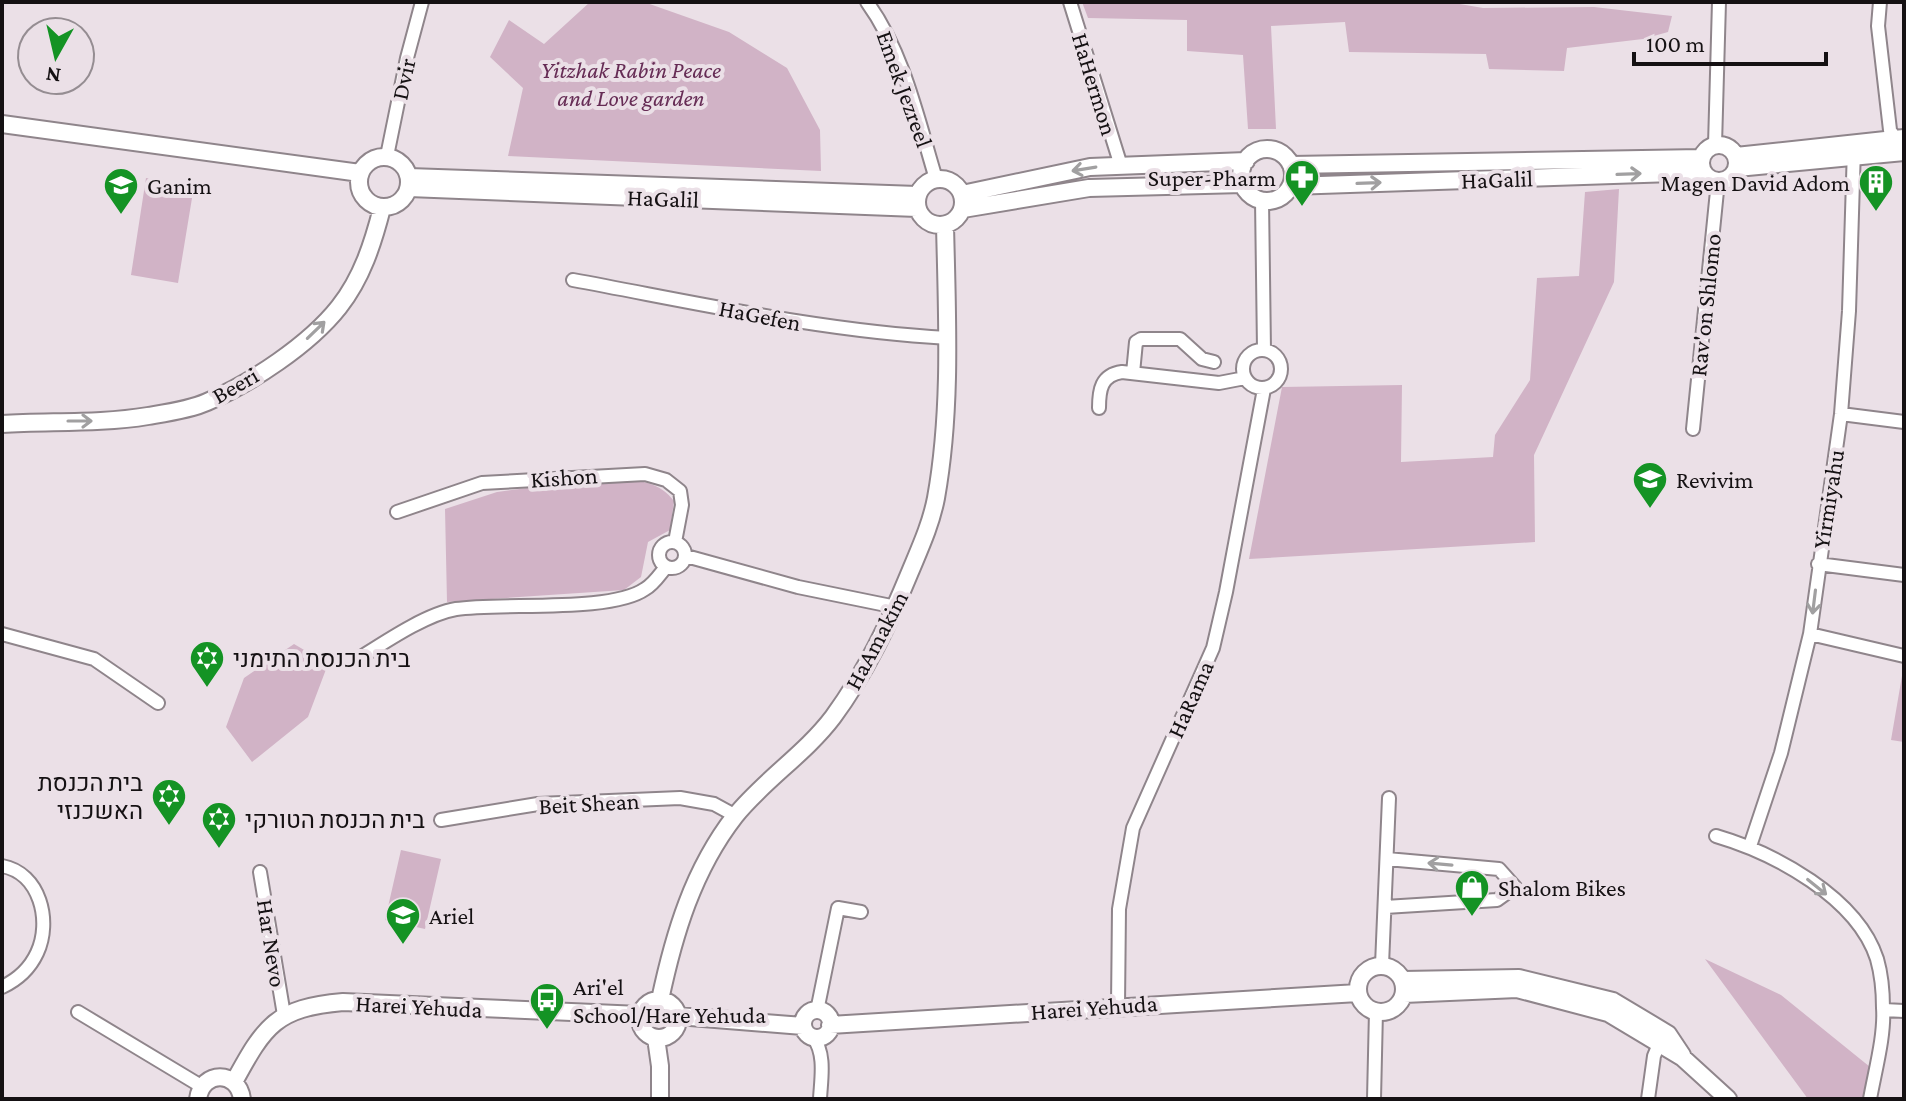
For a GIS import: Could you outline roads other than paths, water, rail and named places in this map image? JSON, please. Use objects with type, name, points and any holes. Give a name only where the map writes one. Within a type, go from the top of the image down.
[{"type":"street","name":"Dvir","points":[[387,156],[422,2]]},
{"type":"street","name":"Emek Jezreel","points":[[867,2],[877,15],[900,64],[936,179]]},
{"type":"street","name":"HaHermon","points":[[1070,2],[1121,166]]},
{"type":"street","points":[[1715,145],[1719,2]]},
{"type":"street","points":[[1880,2],[1878,26],[1890,130],[1901,143]]},
{"type":"street","points":[[2,124],[359,178]]},
{"type":"street","points":[[2,135],[359,178]]},
{"type":"street","points":[[1736,162],[1901,143]]},
{"type":"street","points":[[1725,145],[1736,162],[1729,178],[1707,170],[1706,149],[1725,145]]},
{"type":"street","name":"Yirmiyahu","points":[[1750,846],[1781,753],[1810,634],[1841,414],[1849,311],[1854,149]]},
{"type":"street","points":[[1270,150],[1286,157],[1291,165],[1291,186],[1276,199],[1262,200],[1248,192],[1243,184],[1242,170],[1246,161],[1257,152],[1270,150]]},
{"type":"street","points":[[387,156],[400,162],[409,182],[399,203],[382,208],[368,202],[362,195],[359,178],[370,160],[387,156]]},
{"type":"street","points":[[963,202],[951,182],[936,179],[922,187],[917,202],[922,218],[929,223],[945,225],[953,222],[963,202],[1090,167],[1246,161]]},
{"type":"street","name":"HaGalil","points":[[1291,165],[1707,170]]},
{"type":"street","name":"HaGalil","points":[[1291,186],[1707,170]]},
{"type":"street","name":"Rav'on Shlomo","points":[[1693,429],[1707,170]]},
{"type":"street","name":"HaGalil","points":[[409,182],[917,202]]},
{"type":"street","points":[[963,202],[1089,188],[1243,184]]},
{"type":"street","points":[[1262,200],[1264,350]]},
{"type":"street","name":"Beeri","points":[[2,424],[148,416],[203,404],[240,386],[301,344],[339,307],[367,260],[382,208]]},
{"type":"street","name":"HaAmakim","points":[[660,1000],[682,913],[702,868],[736,816],[832,718],[867,666],[896,607],[925,536],[942,462],[948,338],[945,225]]},
{"type":"street","name":"HaGefen","points":[[573,280],[819,326],[948,338]]},
{"type":"street","points":[[1133,373],[1134,348],[1139,339],[1180,339],[1202,359],[1214,362]]},
{"type":"street","points":[[1264,350],[1277,357],[1282,369],[1277,382],[1264,389],[1254,387],[1243,372],[1247,358],[1264,350]]},
{"type":"street","points":[[1099,408],[1105,378],[1111,373],[1219,383],[1245,378]]},
{"type":"street","name":"HaRama","points":[[1118,1005],[1119,909],[1133,828],[1213,648],[1264,389]]},
{"type":"street","points":[[1841,414],[1904,422]]},
{"type":"street","name":"Kishon","points":[[397,512],[482,483],[645,474],[666,480],[680,491],[682,505],[675,542]]},
{"type":"street","points":[[666,567],[659,557],[661,548],[667,543],[675,542],[683,547],[686,556]]},
{"type":"street","points":[[686,556],[798,587],[896,607]]},
{"type":"street","points":[[358,659],[409,628],[454,609],[631,597],[646,589],[666,567],[678,567],[686,556]]},
{"type":"street","points":[[1818,564],[1904,575]]},
{"type":"street","points":[[2,634],[94,659],[158,703]]},
{"type":"street","points":[[1810,634],[1904,656]]},
{"type":"street","name":"Beit Shean","points":[[441,820],[538,804],[680,798],[714,804],[736,816]]},
{"type":"street","points":[[1382,965],[1389,798]]},
{"type":"street","points":[[1716,836],[1750,846],[1807,878],[1847,912],[1863,932],[1877,959],[1884,1010],[1870,1099]]},
{"type":"street","points":[[1385,907],[1497,900],[1515,887],[1499,869],[1387,859]]},
{"type":"street","points":[[2,866],[25,877],[37,892],[43,924],[37,955],[17,979],[2,987]]},
{"type":"street","name":"Har Nevo","points":[[260,872],[284,1015]]},
{"type":"street","points":[[817,1011],[838,908],[861,912]]},
{"type":"street","points":[[1382,965],[1392,968],[1404,987],[1393,1009],[1376,1011],[1364,1004],[1358,993],[1364,973],[1371,967],[1382,965]]},
{"type":"street","points":[[1404,987],[1519,978],[1613,1001],[1668,1034],[1683,1058]]},
{"type":"street","points":[[1404,987],[1517,989],[1608,1013],[1683,1058],[1728,1099]]},
{"type":"street","name":"Harei Yehuda","points":[[830,1025],[1118,1005],[1358,993]]},
{"type":"street","points":[[656,1038],[673,1033],[678,1016],[672,1005],[660,1000],[648,1003],[640,1015],[642,1028],[656,1038],[660,1099]]},
{"type":"street","name":"Harei Yehuda","points":[[284,1015],[313,1005],[343,1002],[640,1015]]},
{"type":"street","points":[[1884,1010],[1904,1011]]},
{"type":"street","points":[[678,1016],[808,1032],[823,1036],[830,1025],[828,1016],[817,1011],[808,1014],[808,1032],[819,1045],[821,1058],[820,1099]]},
{"type":"street","points":[[1374,1099],[1376,1011]]},
{"type":"street","points":[[78,1012],[200,1093],[206,1081],[221,1076],[234,1082],[242,1092],[242,1099]]},
{"type":"street","points":[[234,1082],[264,1032],[284,1015]]},
{"type":"street","points":[[1648,1099],[1654,1056],[1659,1044]]},
{"type":"place","name":"Super-Pharm","points":[[1302,208]]},
{"type":"place","name":"Magen David Adom","points":[[1876,213]]},
{"type":"place","name":"Ganim","points":[[121,216]]},
{"type":"place","name":"Revivim","points":[[1650,510]]},
{"type":"place","name":"בית הכנסת התימני","points":[[207,689]]},
{"type":"place","name":"בית הכנסת האשכנזי","points":[[169,827]]},
{"type":"place","name":"בית הכנסת הטורקי","points":[[219,850]]},
{"type":"place","name":"Shalom Bikes","points":[[1472,918]]},
{"type":"place","name":"Ariel","points":[[403,946]]},
{"type":"place","name":"Ari'el School/Hare Yehuda","points":[[547,1031]]},
{"type":"park label","name":"Yitzhak Rabin Peace and Love garden","points":[[631,83]]}]
